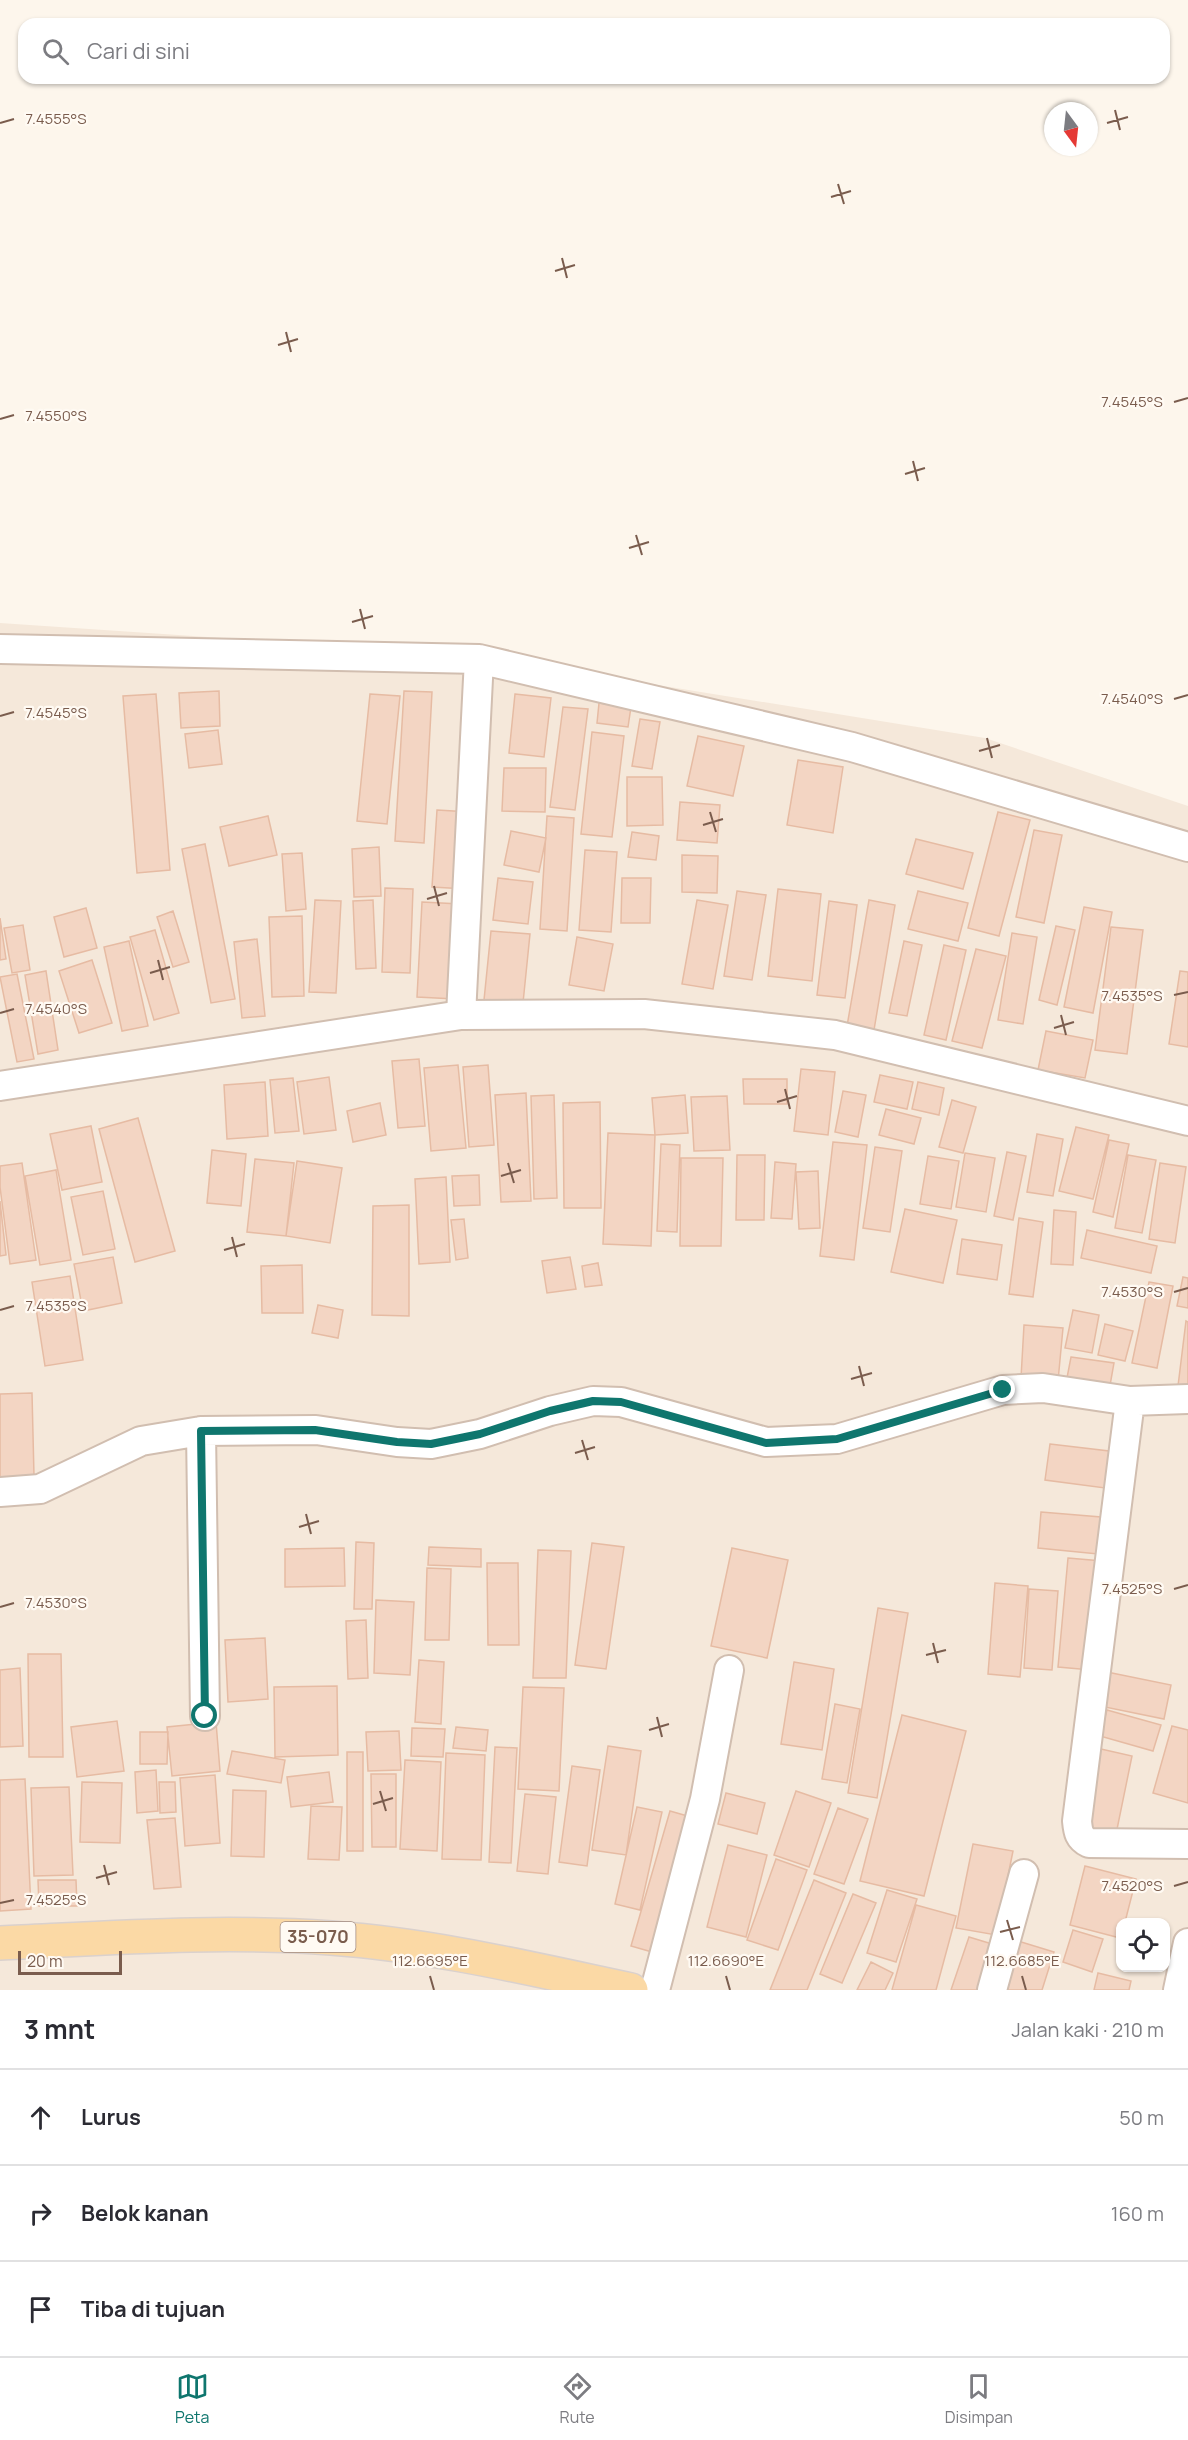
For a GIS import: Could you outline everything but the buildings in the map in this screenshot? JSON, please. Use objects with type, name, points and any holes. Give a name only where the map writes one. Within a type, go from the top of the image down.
[{"type":"main road","name":"35-070","points":[[0,1943],[233,1933],[333,1938],[472,1956],[631,1990]]},
{"type":"street","points":[[0,648],[479,659],[852,747],[1188,847]]},
{"type":"street","points":[[462,1015],[479,659]]},
{"type":"street","points":[[0,1086],[462,1015],[644,1014],[835,1035],[1188,1120]]},
{"type":"street","points":[[0,1492],[40,1489],[141,1441],[201,1431],[315,1430],[397,1442],[431,1444],[480,1434],[550,1411],[593,1401],[621,1402],[766,1443],[837,1439],[1003,1390],[1043,1388],[1128,1411],[1188,1400]]},
{"type":"street","points":[[1128,1411],[1078,1832],[1082,1839],[1089,1843],[1188,1844]]},
{"type":"street","points":[[201,1431],[205,1716]]},
{"type":"street","points":[[655,1990],[705,1799],[729,1670]]},
{"type":"street","points":[[992,1990],[1024,1874]]},
{"type":"street","points":[[1178,1990],[1188,1943]]},
{"type":"shaded area","points":[[0,623],[473,655],[985,738],[1188,806],[1188,1990],[0,1990]]},
{"type":"route","points":[[205,1716],[201,1431],[315,1430],[397,1442],[431,1444],[480,1434],[550,1411],[593,1401],[621,1402],[766,1443],[837,1439],[1003,1390]]}]
